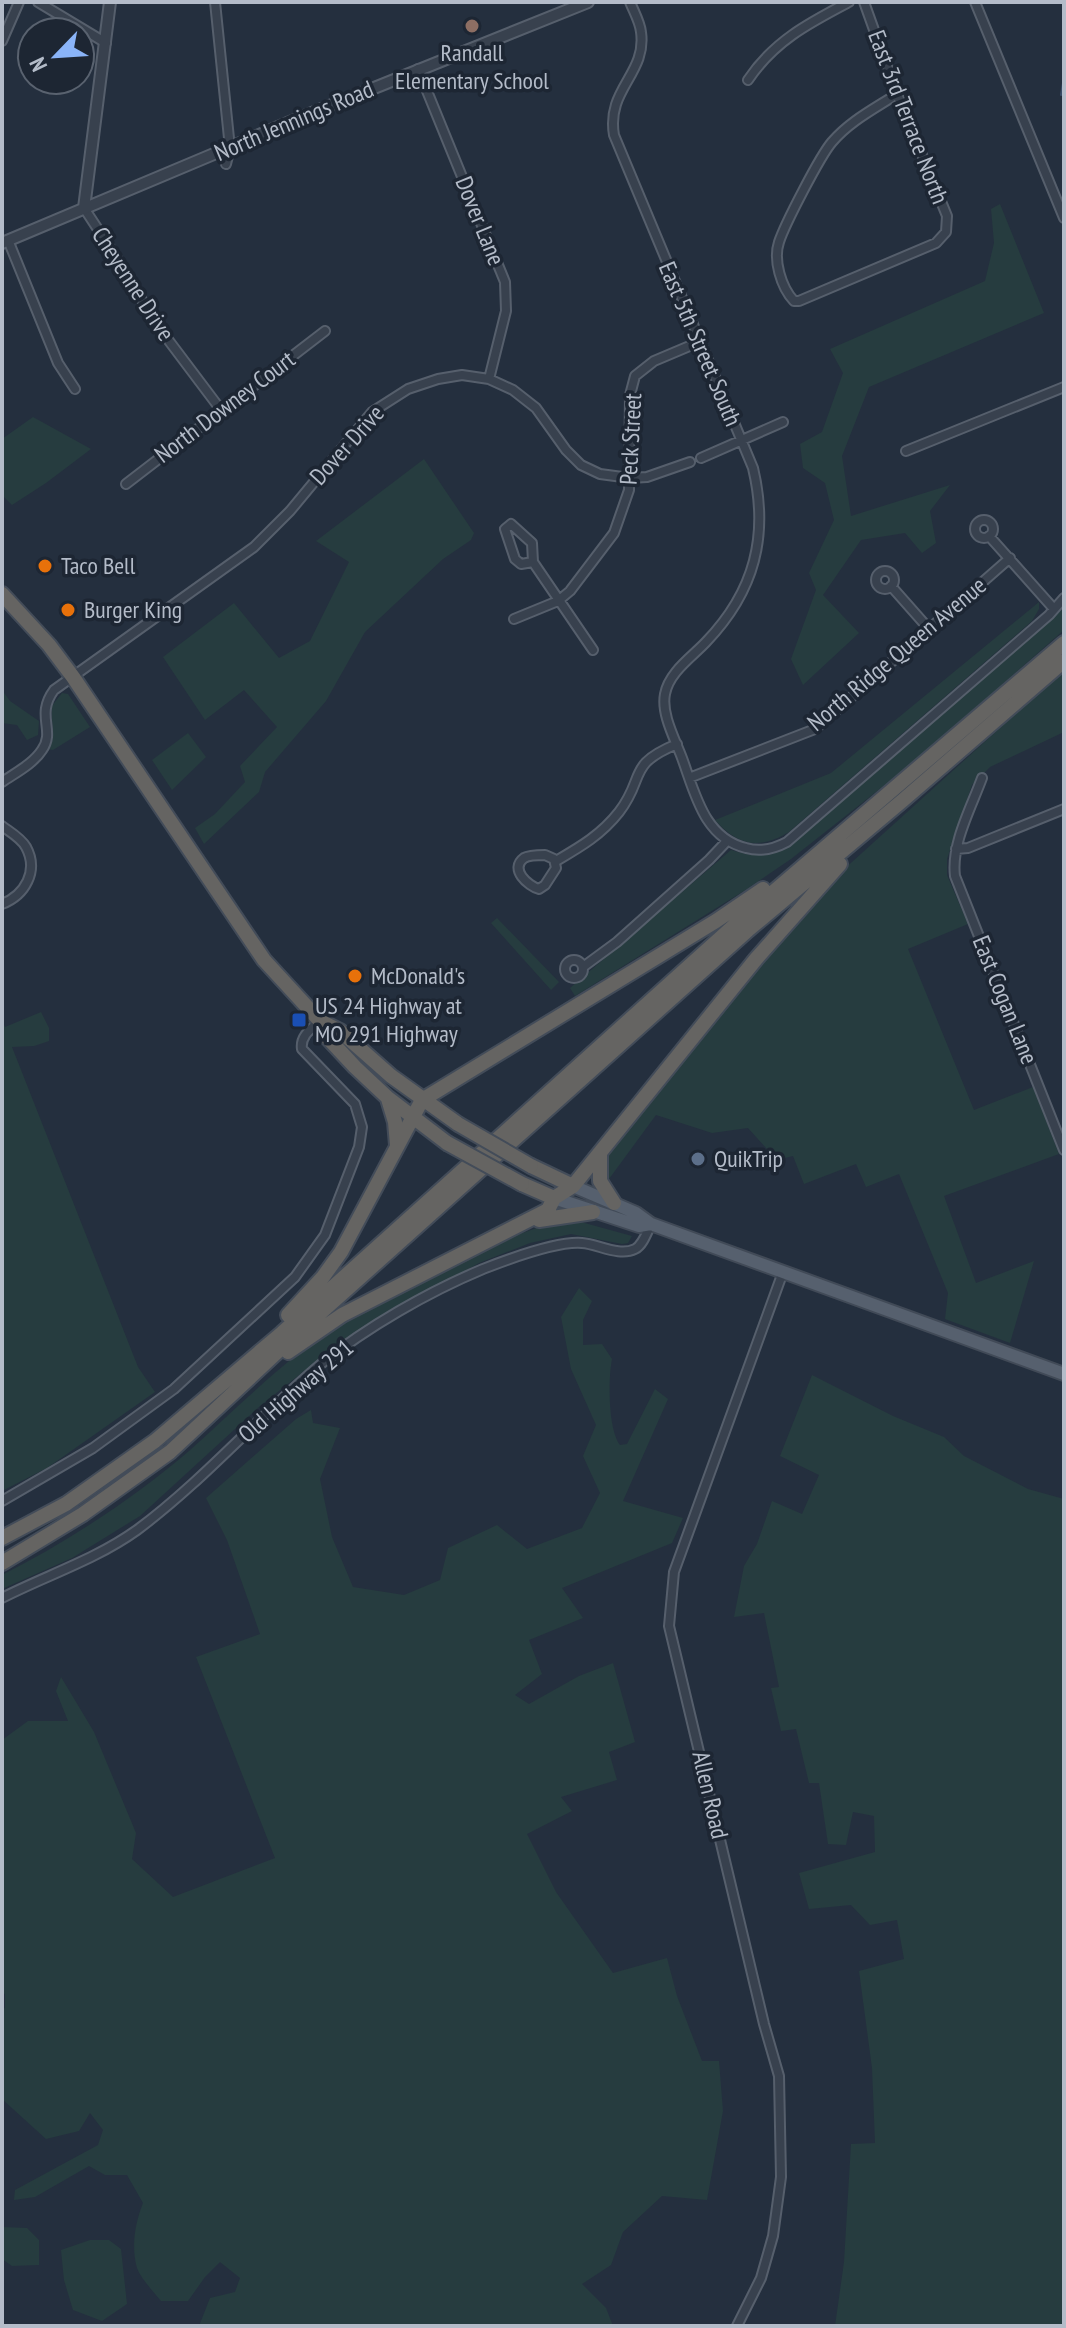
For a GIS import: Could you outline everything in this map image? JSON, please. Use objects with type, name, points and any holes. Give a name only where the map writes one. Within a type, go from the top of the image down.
[{"type":"highway","points":[[2,594],[49,645],[73,677],[240,927],[264,960],[320,1021],[335,1046],[388,1098],[447,1143],[554,1198]]},
{"type":"highway","points":[[2,1538],[79,1495],[155,1441],[824,848],[1064,643]]},
{"type":"highway","points":[[2,1563],[83,1514],[170,1452],[288,1342],[748,930],[1064,661]]},
{"type":"highway","points":[[267,1364],[342,1315],[548,1210],[554,1198],[573,1186],[792,916],[902,801]]},
{"type":"highway","points":[[234,1374],[323,1277],[341,1252],[422,1100],[716,921],[753,897],[799,859],[824,848]]},
{"type":"highway","points":[[320,1021],[340,1031],[409,1090],[458,1124],[573,1186]]},
{"type":"highway","points":[[409,1090],[443,1086]]},
{"type":"highway","points":[[388,1098],[395,1122],[397,1146]]},
{"type":"highway","points":[[600,1153],[600,1181],[614,1203]]},
{"type":"highway","points":[[520,1226],[553,1216],[593,1212]]},
{"type":"main road","points":[[573,1186],[636,1213],[651,1224],[1064,1374]]},
{"type":"main road","points":[[554,1198],[639,1226],[651,1224]]},
{"type":"street","points":[[2,41],[19,2]]},
{"type":"street","points":[[38,2],[106,43]]},
{"type":"street","name":"Cheyenne Drive","points":[[110,2],[84,208],[154,321],[221,410]]},
{"type":"street","points":[[215,2],[230,148],[226,164]]},
{"type":"street","name":"North Jennings Road","points":[[5,241],[418,69],[588,2]]},
{"type":"street","name":"East 5th Street South","points":[[630,2],[641,29],[641,51],[615,102],[612,118],[614,135],[753,468],[761,523],[758,549],[747,583],[730,615],[674,673],[666,686],[664,709],[677,744]]},
{"type":"street","points":[[748,80],[761,60],[782,41],[849,2]]},
{"type":"street","name":"East 3rd Terrace North","points":[[864,2],[897,94],[947,216],[946,232],[936,243],[794,301],[779,272],[777,257],[782,236],[832,142],[853,122],[897,94]]},
{"type":"street","points":[[975,2],[1064,218]]},
{"type":"street","name":"Dover Lane","points":[[418,69],[505,282],[506,311],[489,379]]},
{"type":"street","points":[[1053,191],[1064,186]]},
{"type":"street","points":[[5,241],[58,363],[75,389]]},
{"type":"street","name":"North Downey Court","points":[[126,484],[325,331]]},
{"type":"street","name":"Peck Street","points":[[514,619],[558,601],[570,591],[614,533],[626,503],[630,478],[630,395],[635,376],[654,361],[699,342]]},
{"type":"street","name":"Dover Drive","points":[[2,782],[43,749],[47,730],[46,702],[54,690],[254,547],[290,511],[372,412],[408,389],[462,375],[489,379],[513,390],[536,408],[566,450],[581,465],[600,474],[630,478],[664,473],[690,462]]},
{"type":"street","points":[[906,451],[1064,387]]},
{"type":"street","points":[[701,458],[783,422]]},
{"type":"street","points":[[533,562],[521,564],[515,559],[505,529],[511,524],[532,543],[533,562],[593,650]]},
{"type":"street","points":[[989,536],[1054,609]]},
{"type":"street","name":"North Ridge Queen Avenue","points":[[689,778],[815,729],[1010,558]]},
{"type":"street","points":[[891,586],[929,629]]},
{"type":"street","points":[[556,861],[603,831],[622,808],[647,759],[677,744],[702,811],[710,825],[727,841],[752,850],[766,850],[787,842],[1064,598]]},
{"type":"street","points":[[982,778],[956,849],[968,848],[1064,809]]},
{"type":"street","points":[[2,826],[26,848],[31,869],[20,894],[2,904]]},
{"type":"street","points":[[583,967],[617,942],[727,841]]},
{"type":"street","name":"East Cogan Lane","points":[[956,849],[953,863],[955,876],[1064,1150]]},
{"type":"street","points":[[545,855],[556,861],[556,868],[539,889],[530,886],[519,870],[526,856],[545,855]]},
{"type":"street","points":[[2,1501],[93,1448],[174,1389],[273,1299],[308,1262],[332,1220],[362,1137],[360,1115],[355,1104],[302,1049],[305,1035],[320,1021]]},
{"type":"street","name":"Old Highway 291","points":[[2,1598],[84,1562],[133,1532],[182,1492],[321,1364],[395,1315],[467,1276],[519,1256],[580,1242],[615,1251],[631,1250],[640,1244],[651,1224]]},
{"type":"street","name":"Allen Road","points":[[737,2326],[761,2278],[773,2236],[781,2177],[779,2076],[669,1626],[670,1600],[674,1572],[783,1272]]},
{"type":"green space","points":[[1000,204],[1044,313],[869,387],[842,456],[851,516],[950,485],[930,511],[936,543],[922,553],[905,533],[861,540],[823,595],[859,633],[803,685],[791,659],[816,590],[809,573],[834,520],[825,483],[803,468],[800,444],[822,432],[843,373],[830,349],[985,281],[994,243],[991,209]]},
{"type":"green space","points":[[33,417],[91,449],[12,505],[2,495],[2,439]]},
{"type":"green space","points":[[424,459],[474,533],[471,540],[443,559],[365,632],[326,701],[265,772],[259,792],[204,844],[195,828],[215,814],[245,782],[240,766],[277,727],[244,690],[205,720],[163,657],[234,603],[279,658],[310,641],[349,562],[316,541]]},
{"type":"green space","points":[[1039,602],[1039,609],[1032,621],[789,832],[768,841],[749,842],[732,835],[715,820],[831,773]]},
{"type":"green space","points":[[1064,608],[1064,630],[914,762],[791,859],[575,996],[570,988],[731,850],[761,854],[790,844]]},
{"type":"green space","points":[[1064,670],[1064,732],[990,767],[972,785],[947,859],[947,875],[968,924],[908,949],[974,1110],[1033,1087],[1059,1154],[944,1196],[976,1283],[1034,1261],[1010,1343],[945,1319],[948,1293],[899,1174],[866,1187],[856,1164],[804,1184],[793,1156],[777,1160],[748,1128],[712,1133],[656,1115],[609,1179],[605,1161],[611,1149],[831,881]]},
{"type":"green space","points":[[2,690],[10,701],[39,721],[38,735],[27,740],[17,725],[2,723]]},
{"type":"green space","points":[[62,693],[68,694],[90,727],[53,750],[47,749],[53,734],[51,707]]},
{"type":"green space","points":[[188,733],[206,757],[172,790],[152,760]]},
{"type":"green space","points":[[497,918],[559,982],[551,990],[491,923]]},
{"type":"green space","points":[[41,1012],[49,1028],[49,1041],[34,1046],[12,1047],[138,1367],[155,1392],[47,1468],[2,1491],[2,1020],[5,1027]]},
{"type":"green space","points":[[556,1222],[581,1222],[632,1236],[628,1243],[622,1244],[571,1234],[530,1243],[479,1263],[342,1341],[260,1406],[140,1516],[72,1558],[2,1589],[2,1575],[75,1534],[145,1486],[189,1451],[282,1367],[342,1322],[482,1250]]},
{"type":"green space","points":[[579,1288],[592,1301],[583,1320],[583,1345],[602,1344],[612,1359],[611,1416],[620,1445],[627,1444],[655,1389],[668,1399],[623,1501],[683,1518],[672,1543],[562,1588],[583,1618],[529,1640],[542,1674],[515,1695],[529,1704],[579,1676],[613,1663],[635,1742],[609,1752],[617,1780],[561,1797],[572,1811],[527,1834],[556,1892],[613,1973],[667,1958],[677,1996],[702,2061],[719,2061],[723,2111],[707,2200],[662,2196],[623,2232],[611,2265],[582,2284],[606,2308],[613,2326],[199,2326],[210,2298],[235,2292],[240,2278],[220,2262],[188,2301],[161,2301],[137,2268],[135,2235],[143,2203],[127,2175],[105,2175],[89,2166],[35,2197],[14,2200],[15,2190],[98,2145],[103,2130],[90,2113],[79,2131],[46,2139],[2,2099],[2,2009],[5,2008],[5,1994],[2,1993],[2,1740],[28,1721],[68,1721],[56,1691],[61,1677],[94,1732],[136,1833],[132,1859],[173,1897],[275,1858],[196,1657],[260,1634],[227,1540],[206,1498],[296,1419],[311,1410],[313,1423],[340,1428],[320,1479],[332,1537],[353,1587],[404,1595],[440,1580],[448,1548],[497,1525],[527,1549],[582,1528],[600,1493],[583,1456],[596,1425],[571,1369],[561,1317]]},
{"type":"green space","points":[[812,1375],[893,1416],[944,1437],[964,1456],[1028,1489],[1064,1499],[1064,2326],[835,2326],[844,2262],[851,2144],[875,2143],[872,2068],[859,1971],[904,1959],[897,1920],[870,1925],[851,1905],[809,1909],[799,1873],[875,1852],[874,1816],[853,1812],[846,1845],[828,1844],[819,1783],[809,1783],[796,1729],[781,1731],[771,1688],[779,1687],[764,1613],[734,1617],[744,1566],[757,1544],[772,1501],[802,1514],[819,1475],[780,1456]]},
{"type":"green space","points":[[2,2227],[27,2228],[39,2240],[39,2265],[12,2266],[2,2259]]},
{"type":"green space","points":[[90,2240],[109,2240],[121,2249],[127,2304],[102,2321],[73,2310],[64,2280],[61,2250]]},
{"type":"waterway","points":[[1061,95],[1064,77]]},
{"type":"place","name":"Randall Elementary School","points":[[472,26]]},
{"type":"place","name":"Taco Bell","points":[[45,566]]},
{"type":"place","name":"Burger King","points":[[68,610]]},
{"type":"place","name":"McDonald's","points":[[355,976]]},
{"type":"place","name":"US 24 Highway at MO 291 Highway","points":[[299,1020]]},
{"type":"place","name":"QuikTrip","points":[[698,1159]]}]
